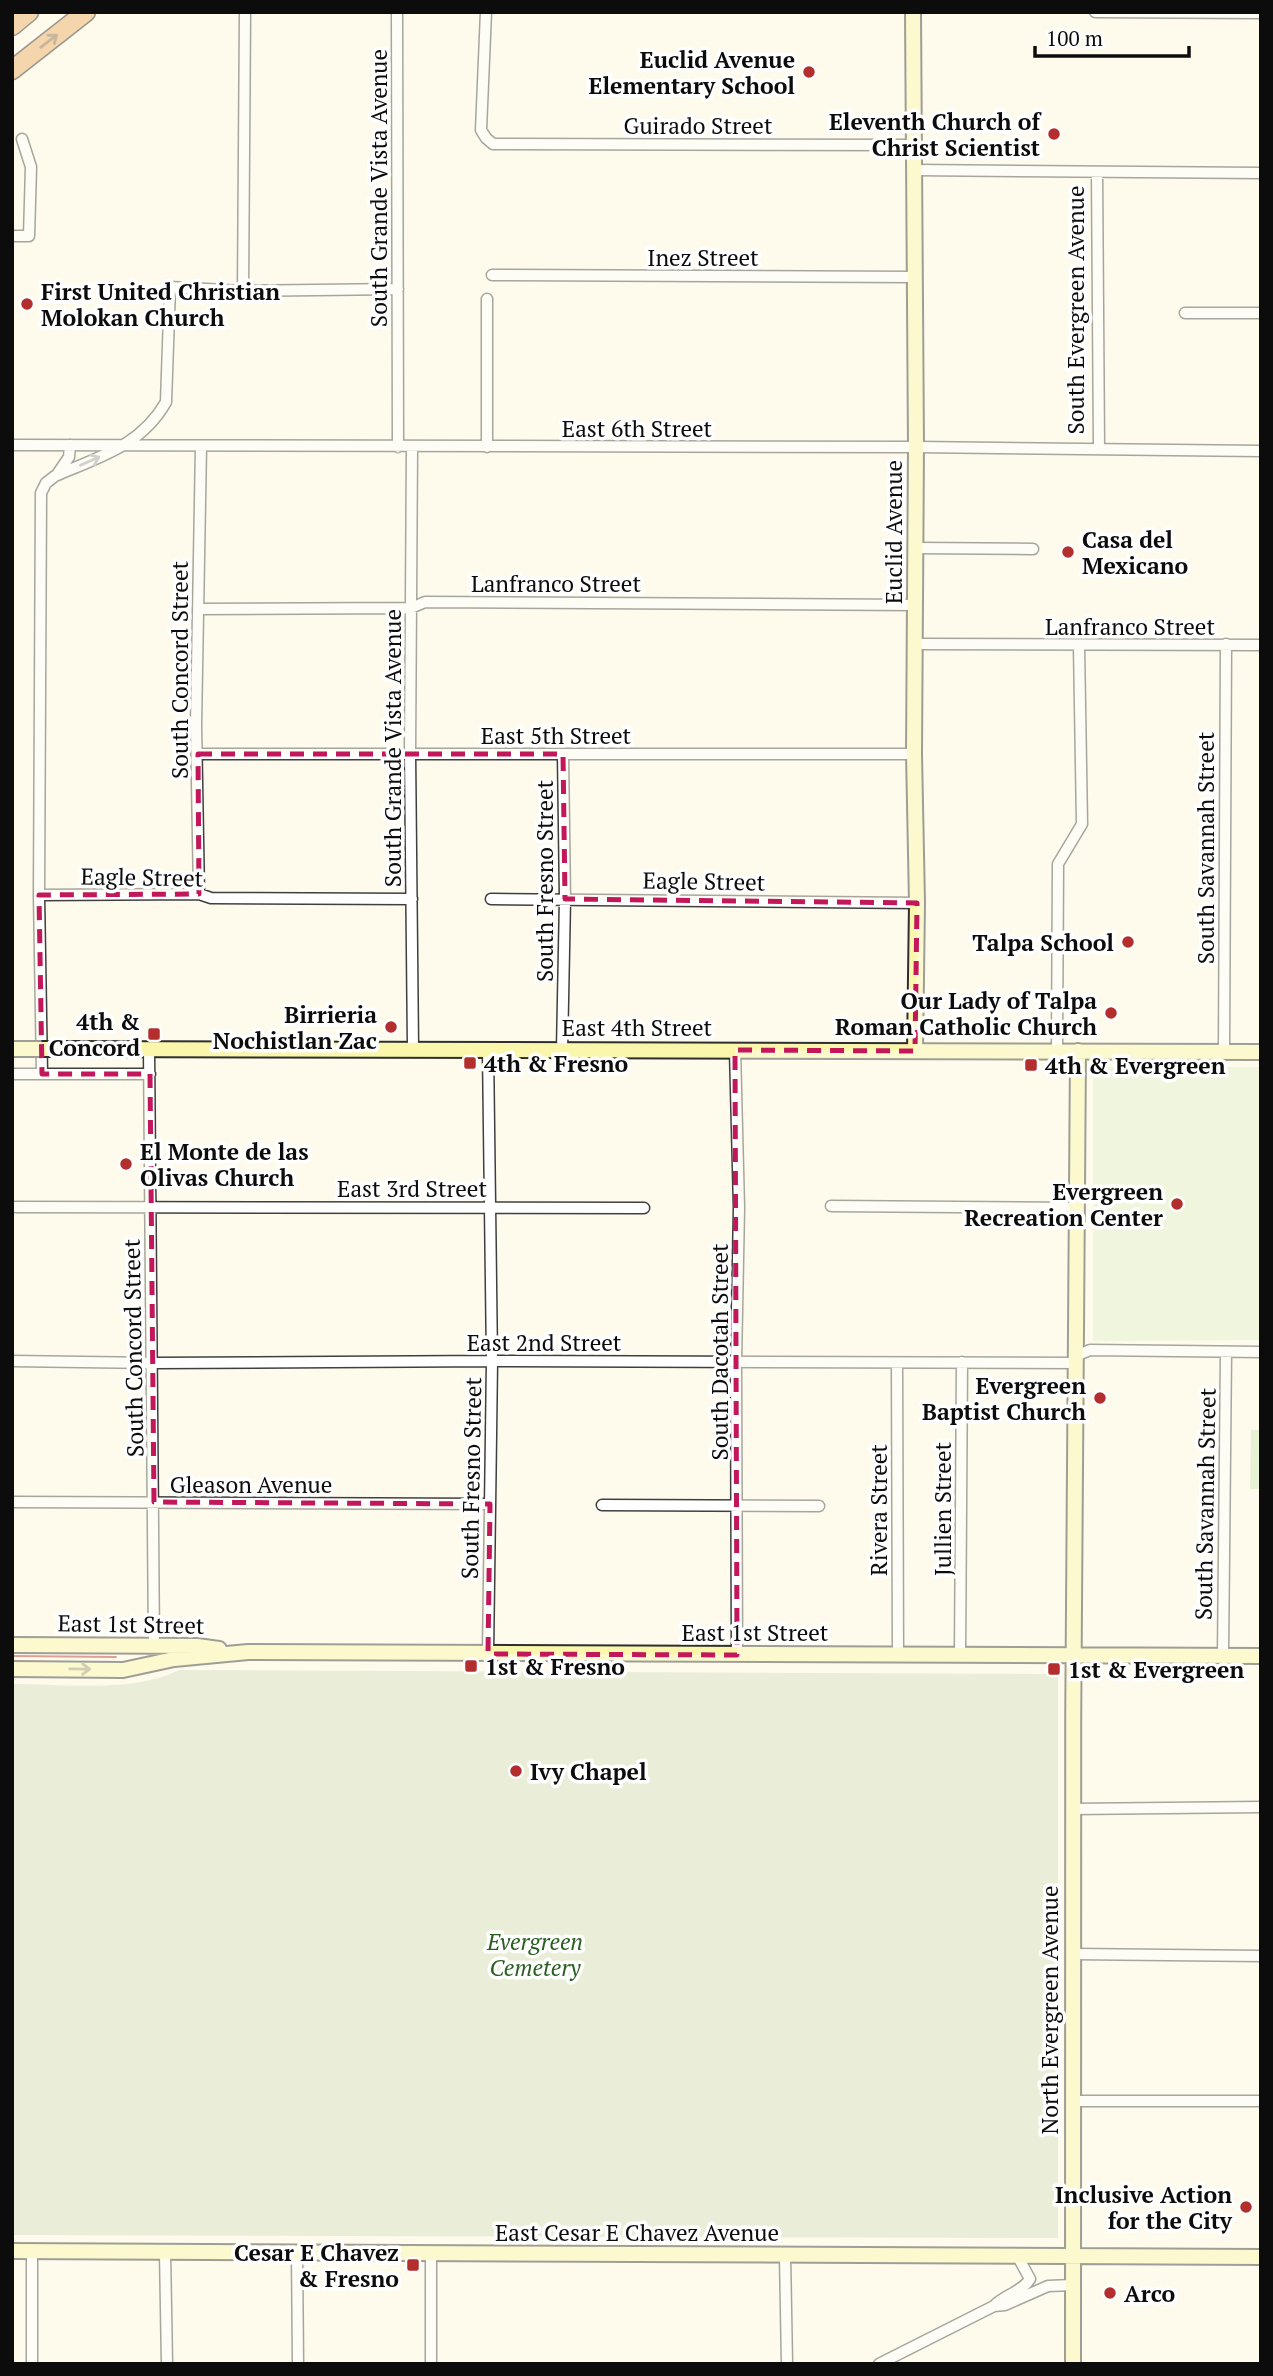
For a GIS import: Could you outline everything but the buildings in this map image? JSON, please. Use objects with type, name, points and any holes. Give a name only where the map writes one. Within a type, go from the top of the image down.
[{"type":"highway","points":[[12,26],[29,12]]},
{"type":"highway","points":[[12,70],[86,12]]},
{"type":"street","points":[[243,291],[245,12]]},
{"type":"street","name":"South Grande Vista Avenue","points":[[397,12],[398,447]]},
{"type":"street","name":"Guirado Street","points":[[486,12],[481,130],[493,144],[913,145]]},
{"type":"street","name":"Euclid Avenue","points":[[913,12],[916,447],[914,754],[917,903],[915,1051]]},
{"type":"street","points":[[1095,12],[1261,13]]},
{"type":"street","points":[[12,236],[29,236],[31,167],[22,139]]},
{"type":"street","points":[[914,170],[1261,173]]},
{"type":"street","name":"South Evergreen Avenue","points":[[1097,172],[1099,448]]},
{"type":"street","name":"Inez Street","points":[[492,275],[914,277]]},
{"type":"street","points":[[43,1074],[40,895],[41,493],[46,483],[55,476],[139,436],[158,414],[166,401],[170,287],[243,291],[398,289]]},
{"type":"street","points":[[487,299],[487,447]]},
{"type":"street","points":[[1185,313],[1261,313]]},
{"type":"street","name":"East 6th Street","points":[[12,445],[916,447],[1261,451]]},
{"type":"street","points":[[55,476],[69,457],[70,445]]},
{"type":"street","name":"South Concord Street","points":[[200,894],[196,725],[201,446]]},
{"type":"street","name":"South Grande Vista Avenue","points":[[412,447],[410,753],[413,1048]]},
{"type":"street","points":[[915,548],[1033,549]]},
{"type":"street","name":"Lanfranco Street","points":[[198,609],[411,608],[425,602],[915,605]]},
{"type":"street","name":"Lanfranco Street","points":[[915,644],[1261,645]]},
{"type":"street","name":"South Savannah Street","points":[[1224,1052],[1226,644]]},
{"type":"street","points":[[1057,1052],[1058,864],[1082,824],[1079,646]]},
{"type":"street","name":"East 5th Street","points":[[198,754],[914,754]]},
{"type":"street","name":"South Fresno Street","points":[[562,1050],[565,899],[563,754]]},
{"type":"street","name":"Eagle Street","points":[[40,895],[200,894],[211,898],[412,900]]},
{"type":"street","name":"Eagle Street","points":[[491,899],[917,903]]},
{"type":"street","name":"South Concord Street","points":[[149,1048],[154,1646]]},
{"type":"street","name":"East 4th Street","points":[[12,1049],[1261,1052]]},
{"type":"street","name":"South Fresno Street","points":[[488,1050],[492,1361],[488,1654]]},
{"type":"street","name":"South Dacotah Street","points":[[735,1050],[739,1208],[737,1655]]},
{"type":"street","points":[[1074,1657],[1077,1051]]},
{"type":"street","points":[[12,1074],[150,1074]]},
{"type":"street","points":[[831,1206],[1076,1208]]},
{"type":"street","name":"East 3rd Street","points":[[12,1207],[644,1208]]},
{"type":"street","name":"East 2nd Street","points":[[12,1361],[897,1363],[1076,1359],[1090,1350],[1261,1352]]},
{"type":"street","name":"South Savannah Street","points":[[1223,1656],[1226,1352]]},
{"type":"street","name":"Jullien Street","points":[[960,1656],[962,1362]]},
{"type":"street","name":"Rivera Street","points":[[897,1363],[898,1656]]},
{"type":"street","name":"Gleason Avenue","points":[[12,1502],[490,1504]]},
{"type":"street","points":[[602,1505],[819,1506]]},
{"type":"street","name":"East 1st Street","points":[[12,1645],[197,1646],[248,1652]]},
{"type":"street","name":"East 1st Street","points":[[12,1669],[123,1670],[174,1659],[248,1652],[1261,1656]]},
{"type":"street","name":"North Evergreen Avenue","points":[[1073,2364],[1074,1657]]},
{"type":"street","points":[[1072,1808],[1261,1807]]},
{"type":"street","points":[[1073,1954],[1261,1956]]},
{"type":"street","points":[[1072,2101],[1261,2101]]},
{"type":"street","name":"East Cesar E Chavez Avenue","points":[[12,2251],[1261,2257]]},
{"type":"street","points":[[32,2251],[32,2364]]},
{"type":"street","points":[[165,2252],[167,2364]]},
{"type":"street","points":[[297,2253],[298,2364]]},
{"type":"street","points":[[431,2254],[431,2364]]},
{"type":"street","points":[[785,2255],[787,2364]]},
{"type":"street","points":[[879,2364],[994,2306],[1027,2284],[1030,2279],[1018,2257]]},
{"type":"street","points":[[994,2306],[1005,2305],[1048,2286],[1073,2285]]},
{"type":"highlighted area","points":[[198,754],[563,754],[565,899],[917,903],[915,1051],[735,1050],[737,1655],[488,1654],[490,1504],[154,1502],[150,1074],[42,1074],[39,895],[199,894]]},
{"type":"green space","name":"Evergreen Recreation Center","points":[[1093,1067],[1261,1067],[1261,1340],[1093,1341]]},
{"type":"green space","points":[[1251,1430],[1261,1430],[1261,1489],[1250,1489]]},
{"type":"green space","name":"Evergreen Cemetery","points":[[179,1670],[1058,1674],[1058,2238],[12,2235],[12,1684],[120,1685],[161,1677]]},
{"type":"tram line","points":[[12,1656],[116,1657]]},
{"type":"place","name":"Euclid Avenue Elementary School","points":[[809,72]]},
{"type":"place","name":"Eleventh Church of Christ Scientist","points":[[1054,134]]},
{"type":"place","name":"First United Christian Molokan Church","points":[[27,304]]},
{"type":"place","name":"Casa del Mexicano","points":[[1068,552]]},
{"type":"place","name":"Talpa School","points":[[1128,942]]},
{"type":"place","name":"Our Lady of Talpa Roman Catholic Church","points":[[1111,1013]]},
{"type":"place","name":"Birrieria Nochistlan Zac","points":[[391,1027]]},
{"type":"place","name":"4th & Concord","points":[[154,1034]]},
{"type":"place","name":"4th & Fresno","points":[[470,1063]]},
{"type":"place","name":"4th & Evergreen","points":[[1031,1065]]},
{"type":"place","name":"El Monte de las Olivas Church","points":[[126,1164]]},
{"type":"place","name":"Evergreen Recreation Center","points":[[1177,1204]]},
{"type":"place","name":"Evergreen Baptist Church","points":[[1100,1398]]},
{"type":"place","name":"1st & Fresno","points":[[471,1666]]},
{"type":"place","name":"1st & Evergreen","points":[[1054,1669]]},
{"type":"place","name":"Ivy Chapel","points":[[516,1771]]},
{"type":"place","name":"Inclusive Action for the City","points":[[1246,2207]]},
{"type":"place","name":"Cesar E Chavez & Fresno","points":[[413,2265]]},
{"type":"place","name":"Arco","points":[[1110,2293]]}]
